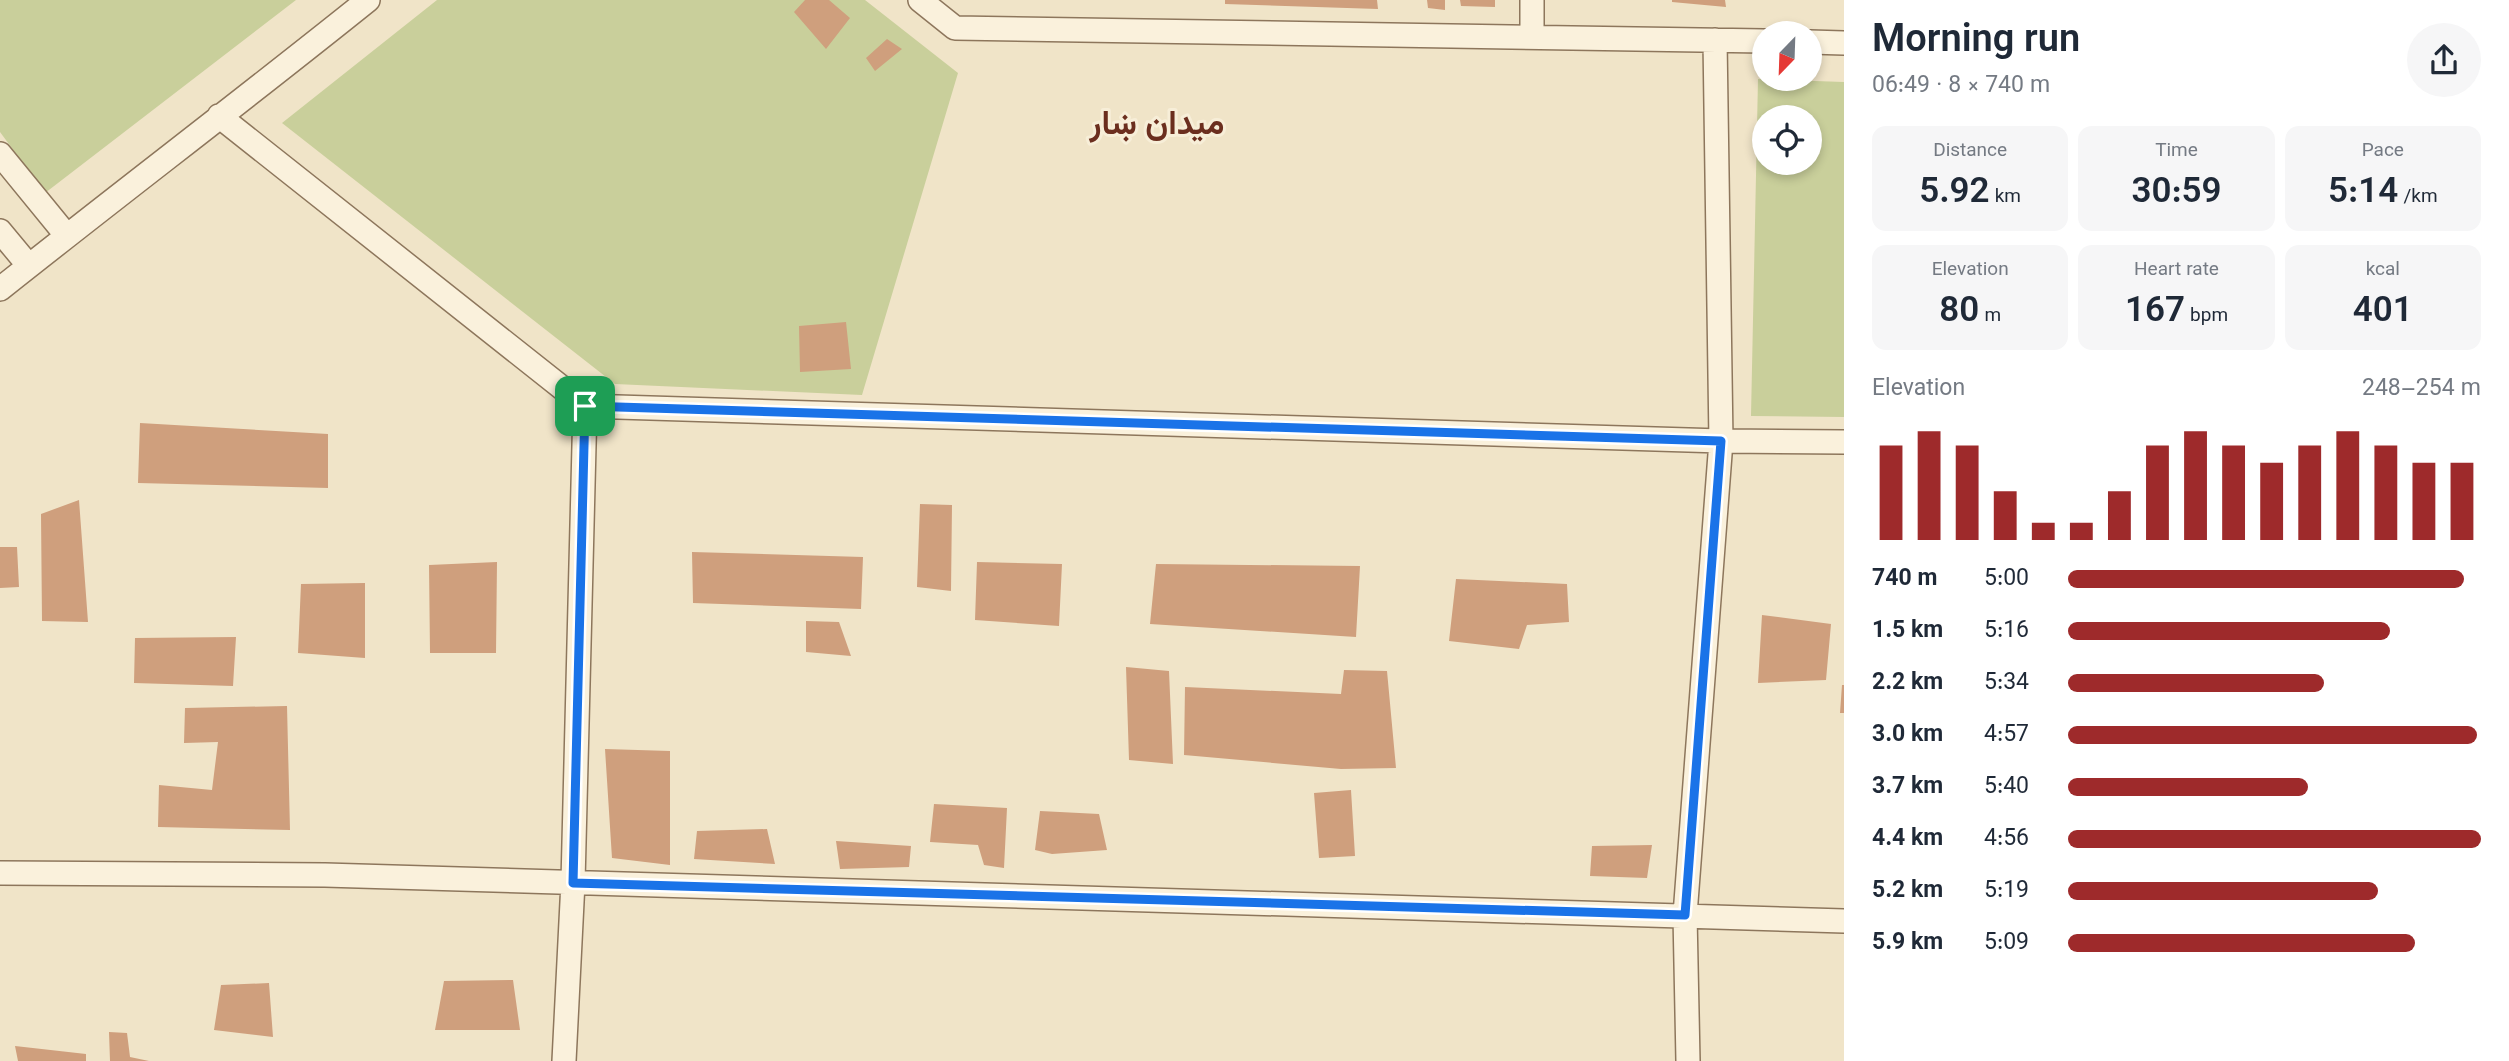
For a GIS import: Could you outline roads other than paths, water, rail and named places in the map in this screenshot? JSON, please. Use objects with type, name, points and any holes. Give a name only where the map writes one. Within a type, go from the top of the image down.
[{"type":"street","points":[[0,289],[368,0]]},
{"type":"street","points":[[919,0],[954,28],[1752,41]]},
{"type":"street","points":[[1532,0],[1532,37]]},
{"type":"street","points":[[1688,1061],[1685,915],[1721,441],[1715,40]]},
{"type":"street","points":[[1822,42],[1844,43]]},
{"type":"street","points":[[219,116],[585,406],[1721,441],[1844,442]]},
{"type":"street","points":[[0,154],[67,236]]},
{"type":"street","points":[[0,231],[29,266]]},
{"type":"street","points":[[564,1061],[573,883],[585,406]]},
{"type":"street","points":[[0,873],[325,875],[1844,920]]},
{"type":"district","name":"میدان ښار","points":[[1157,126]]}]
